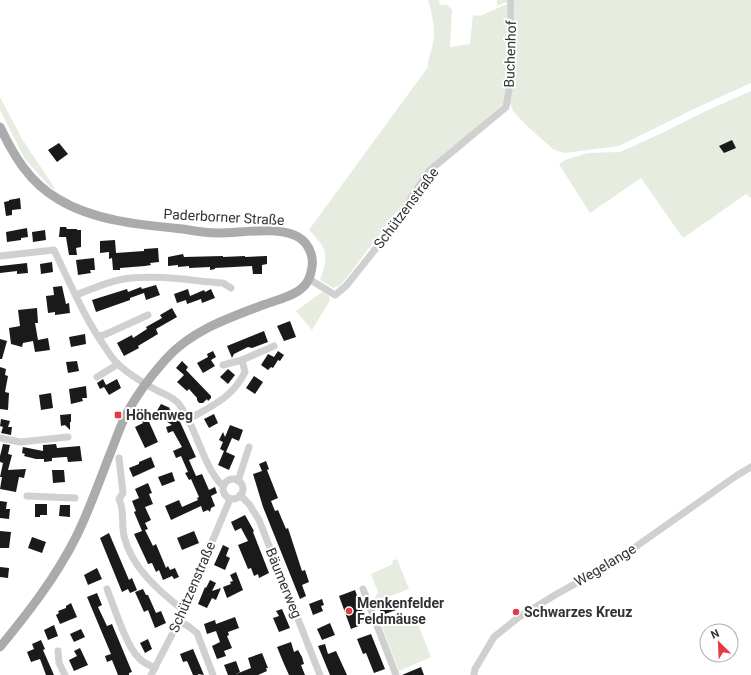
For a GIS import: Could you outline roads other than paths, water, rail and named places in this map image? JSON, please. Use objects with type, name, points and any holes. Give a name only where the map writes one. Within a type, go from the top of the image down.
[{"type":"main road","name":"Paderborner Straße","points":[[0,127],[19,162],[35,183],[57,199],[97,215],[147,226],[216,233],[279,231],[296,235],[309,248],[312,263],[309,279]]},
{"type":"main road","points":[[0,647],[20,622],[53,575],[76,537],[124,418],[145,382],[173,352],[194,335],[214,324],[295,293],[304,287],[309,279]]},
{"type":"street","name":"Buchenhof","points":[[506,107],[510,84],[511,0]]},
{"type":"street","name":"Schützenstraße","points":[[309,279],[335,295],[346,286],[385,236],[429,171],[506,107]]},
{"type":"street","points":[[0,256],[54,250],[89,323],[118,364],[178,402],[188,419],[215,478],[223,486],[225,496],[230,499],[237,498],[240,495],[242,489],[241,484],[238,481],[230,479],[223,486]]},
{"type":"street","points":[[76,295],[103,285],[130,278],[156,277],[223,283],[231,288]]},
{"type":"street","points":[[98,336],[104,335],[148,316]]},
{"type":"street","points":[[223,365],[242,360],[274,346]]},
{"type":"street","points":[[188,419],[221,401],[230,394],[246,372],[242,360]]},
{"type":"street","points":[[97,377],[118,364]]},
{"type":"street","points":[[0,438],[20,442],[68,437]]},
{"type":"street","points":[[238,481],[249,447]]},
{"type":"street","points":[[119,458],[123,493],[119,499],[122,506],[124,535],[130,555],[141,571],[170,600],[183,610]]},
{"type":"street","name":"Wegelange","points":[[474,675],[475,669],[494,637],[519,617],[614,562],[736,476],[751,468]]},
{"type":"street","name":"Bäumerweg","points":[[240,495],[249,504],[259,520],[320,675]]},
{"type":"street","points":[[27,496],[75,498]]},
{"type":"street","name":"Schützenstraße","points":[[151,675],[183,610],[230,499]]},
{"type":"street","points":[[107,589],[133,651],[143,662],[155,668]]},
{"type":"street","points":[[363,589],[396,675]]},
{"type":"street","points":[[178,621],[197,633],[213,675]]},
{"type":"street","points":[[58,651],[60,663],[65,675]]},
{"type":"place","name":"Höhenweg","points":[[118,415]]},
{"type":"place","name":"Menkenfelder Feldmäuse","points":[[349,611]]},
{"type":"place","name":"Schwarzes Kreuz","points":[[516,612]]}]
